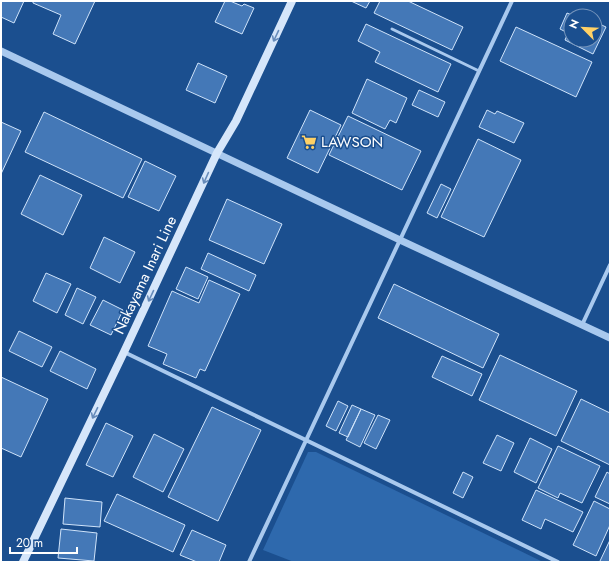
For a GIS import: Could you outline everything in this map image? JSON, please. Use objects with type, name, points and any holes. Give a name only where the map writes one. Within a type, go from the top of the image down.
[{"type":"main road","name":"Nakayama Inari Line","points":[[23,562],[124,352],[217,153],[236,121],[292,1]]},
{"type":"street","points":[[249,562],[512,1]]},
{"type":"street","points":[[1,51],[610,338]]},
{"type":"street","points":[[582,325],[610,265]]},
{"type":"street","points":[[124,352],[558,562]]},
{"type":"lane","points":[[392,29],[479,71]]},
{"type":"shaded area","points":[[308,452],[316,452],[543,562],[294,562],[263,550]]},
{"type":"building","points":[[1,1],[24,1],[14,23],[1,17]]},
{"type":"building","points":[[33,1],[95,1],[75,44],[53,34],[61,15],[33,3]]},
{"type":"building","points":[[225,1],[230,1],[242,6],[244,4],[254,8],[242,34],[215,22]]},
{"type":"building","points":[[351,1],[370,1],[366,8]]},
{"type":"building","points":[[380,1],[408,1],[463,27],[452,50],[374,13]]},
{"type":"building","points":[[563,22],[563,30],[560,29]]},
{"type":"building","points":[[366,24],[451,64],[438,92],[375,62],[380,52],[358,41]]},
{"type":"building","points":[[603,26],[606,27],[603,33]]},
{"type":"building","points":[[516,27],[592,62],[576,97],[500,61]]},
{"type":"building","points":[[581,48],[596,48],[593,54]]},
{"type":"building","points":[[198,63],[227,76],[215,103],[186,90]]},
{"type":"building","points":[[367,79],[407,98],[396,123],[390,120],[385,129],[352,113]]},
{"type":"building","points":[[419,90],[445,102],[438,117],[412,105]]},
{"type":"building","points":[[310,110],[341,125],[318,173],[287,158]]},
{"type":"building","points":[[487,110],[495,114],[497,111],[524,123],[514,143],[479,127]]},
{"type":"building","points":[[44,112],[142,159],[123,198],[25,152]]},
{"type":"building","points":[[348,116],[421,151],[402,190],[329,155]]},
{"type":"building","points":[[1,122],[21,131],[1,174]]},
{"type":"building","points":[[478,139],[521,160],[484,237],[441,217]]},
{"type":"building","points":[[145,161],[176,176],[159,211],[128,197]]},
{"type":"building","points":[[40,175],[82,195],[63,235],[21,214]]},
{"type":"building","points":[[441,184],[451,189],[437,218],[427,213]]},
{"type":"building","points":[[227,199],[282,224],[264,264],[209,240]]},
{"type":"building","points":[[104,237],[135,252],[120,283],[90,268]]},
{"type":"building","points":[[208,253],[256,275],[249,291],[201,269]]},
{"type":"building","points":[[186,267],[208,277],[198,299],[176,289]]},
{"type":"building","points":[[46,273],[71,284],[57,313],[33,301]]},
{"type":"building","points":[[209,280],[240,294],[205,371],[200,369],[196,378],[163,364],[167,354],[148,346],[172,291],[199,303]]},
{"type":"building","points":[[394,284],[499,334],[483,368],[378,318]]},
{"type":"building","points":[[77,288],[96,297],[83,324],[65,315]]},
{"type":"building","points":[[103,300],[123,310],[111,335],[90,325]]},
{"type":"building","points":[[19,331],[52,347],[42,367],[9,351]]},
{"type":"building","points":[[60,351],[96,369],[87,389],[50,371]]},
{"type":"building","points":[[500,355],[577,391],[556,436],[479,400]]},
{"type":"building","points":[[442,356],[482,374],[472,396],[432,377]]},
{"type":"building","points":[[1,377],[48,399],[21,457],[1,448]]},
{"type":"building","points":[[581,399],[610,413],[610,465],[561,441]]},
{"type":"building","points":[[338,401],[348,406],[336,431],[326,426]]},
{"type":"building","points":[[352,405],[361,409],[348,437],[339,433]]},
{"type":"building","points":[[212,407],[261,430],[218,521],[168,497]]},
{"type":"building","points":[[361,409],[375,415],[360,447],[346,440]]},
{"type":"building","points":[[378,415],[390,420],[376,449],[364,443]]},
{"type":"building","points":[[106,423],[133,436],[113,477],[86,465]]},
{"type":"building","points":[[154,434],[184,449],[163,492],[133,477]]},
{"type":"building","points":[[497,435],[514,443],[501,471],[483,463]]},
{"type":"building","points":[[530,438],[552,449],[536,483],[514,472]]},
{"type":"building","points":[[558,446],[600,466],[582,503],[560,493],[558,498],[538,488]]},
{"type":"building","points":[[463,472],[473,477],[463,498],[453,493]]},
{"type":"building","points":[[607,472],[610,474],[610,504],[595,497]]},
{"type":"building","points":[[536,490],[583,512],[573,532],[545,519],[541,529],[522,520]]},
{"type":"building","points":[[117,494],[185,525],[173,552],[104,521]]},
{"type":"building","points":[[65,498],[102,502],[100,527],[63,524]]},
{"type":"building","points":[[594,501],[610,509],[610,525],[596,556],[573,545]]},
{"type":"building","points":[[61,529],[97,533],[94,561],[58,558]]},
{"type":"building","points":[[192,530],[226,545],[219,562],[197,562],[180,555]]},
{"type":"building","points":[[610,540],[610,562],[601,562],[600,561]]},
{"type":"place","name":"LAWSON","points":[[309,142]]}]
